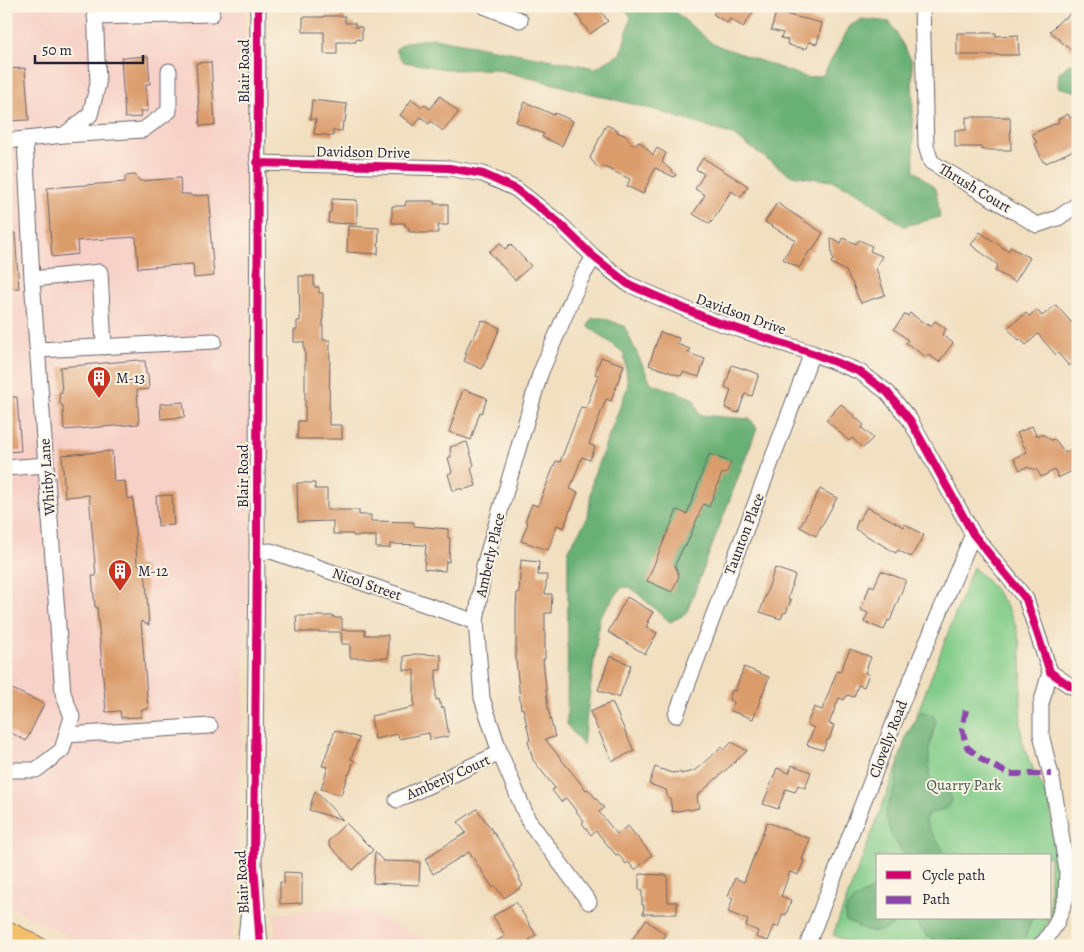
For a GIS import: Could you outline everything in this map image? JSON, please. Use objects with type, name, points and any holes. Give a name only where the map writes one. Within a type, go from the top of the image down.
[{"type":"main road","points":[[6,930],[37,946]]},
{"type":"street","name":"Blair Road","points":[[258,6],[257,552],[254,864],[260,946]]},
{"type":"street","points":[[484,6],[520,20]]},
{"type":"street","name":"Thrush Court","points":[[922,6],[926,146],[932,162],[1037,225],[1058,218],[1078,204]]},
{"type":"street","points":[[64,135],[90,115],[98,84],[95,12],[212,14]]},
{"type":"street","points":[[6,141],[143,130],[169,111],[169,71]]},
{"type":"street","name":"Whitby Lane","points":[[6,770],[36,770],[62,750],[72,717],[63,693],[32,280],[25,140]]},
{"type":"street","name":"Davidson Drive","points":[[257,162],[449,168],[483,174],[516,189],[558,222],[594,257],[628,284],[711,320],[812,353],[860,372],[887,392],[910,420],[973,534],[1026,599],[1050,672]]},
{"type":"street","name":"Amberly Place","points":[[589,902],[528,820],[500,754],[482,698],[476,622],[484,566],[540,374],[580,280],[594,257]]},
{"type":"street","points":[[32,280],[100,272],[104,347]]},
{"type":"street","points":[[38,350],[214,341]]},
{"type":"street","name":"Taunton Place","points":[[676,715],[812,353]]},
{"type":"street","points":[[6,468],[46,465]]},
{"type":"street","name":"Clovelly Road","points":[[808,946],[906,692],[973,534]]},
{"type":"street","name":"Nicol Street","points":[[257,552],[271,551],[476,622]]},
{"type":"street","points":[[1039,946],[1046,941],[1056,924],[1066,898],[1067,870],[1053,784],[1041,734],[1042,704],[1050,672],[1078,689]]},
{"type":"street","points":[[66,735],[210,726]]},
{"type":"street","name":"Amberly Court","points":[[396,800],[500,754]]},
{"type":"street","name":"Blair Road","points":[[245,946],[254,864]]},
{"type":"shaded area","points":[[6,6],[245,6],[250,533],[235,917],[230,946],[87,946],[6,905]]},
{"type":"shaded area","points":[[356,907],[439,946],[275,946],[275,914]]},
{"type":"green space","points":[[623,6],[668,6],[713,44],[808,78],[823,75],[850,26],[862,19],[890,22],[912,61],[914,170],[936,189],[940,217],[904,226],[856,191],[832,181],[790,175],[733,135],[655,110],[495,69],[450,70],[404,62],[395,50],[406,42],[434,38],[596,68],[621,53],[631,17]]},
{"type":"green space","points":[[1069,64],[1078,65],[1078,92],[1058,87],[1059,73]]},
{"type":"green space","points":[[592,318],[603,318],[624,326],[651,383],[693,398],[699,415],[750,419],[757,428],[686,614],[670,622],[630,587],[622,587],[600,616],[583,745],[567,725],[568,550],[588,517],[593,477],[628,386],[624,353],[588,326]]},
{"type":"green space","name":"Quarry Park","points":[[973,567],[1002,598],[1014,621],[1018,635],[1021,664],[1022,738],[1027,755],[1051,808],[1057,881],[1056,907],[1052,914],[1052,854],[876,854],[876,920],[1049,920],[1038,938],[1028,946],[858,946],[833,935]]},
{"type":"green space","points":[[921,711],[933,715],[936,722],[929,748],[929,777],[950,794],[951,801],[947,808],[928,814],[925,819],[944,854],[904,854],[892,836],[886,817],[886,810],[896,785],[899,759],[907,734]]},
{"type":"green space","points":[[871,890],[876,890],[876,920],[902,920],[884,930],[870,932],[846,921],[846,910],[856,899]]},
{"type":"green space","points":[[914,920],[1031,920],[1025,938],[1020,942],[987,946],[970,944],[958,939],[938,941],[927,936]]},
{"type":"building","points":[[570,6],[597,6],[608,21],[590,34]]},
{"type":"building","points":[[710,6],[757,6],[743,27],[730,19],[727,23],[713,14],[716,10]]},
{"type":"building","points":[[1078,6],[1078,57],[1050,31]]},
{"type":"building","points":[[776,12],[822,23],[817,44],[809,42],[805,49],[787,44],[788,40],[781,38],[783,33],[771,30]]},
{"type":"building","points":[[345,16],[345,23],[355,23],[355,27],[362,27],[362,40],[356,39],[356,42],[337,42],[337,54],[324,54],[324,32],[303,32],[303,17]]},
{"type":"building","points":[[957,33],[996,33],[996,36],[1018,35],[1019,55],[957,55]]},
{"type":"building","points":[[148,56],[150,84],[146,84],[148,111],[140,111],[141,117],[125,118],[121,58]]},
{"type":"building","points":[[211,62],[215,125],[200,126],[196,63]]},
{"type":"building","points":[[25,68],[29,120],[6,121],[6,69]]},
{"type":"building","points":[[440,96],[458,113],[443,131],[431,121],[429,124],[421,117],[414,126],[400,115],[412,99],[422,107],[424,104],[430,109]]},
{"type":"building","points":[[312,100],[347,104],[342,131],[333,130],[333,136],[314,134],[316,119],[310,119]]},
{"type":"building","points":[[525,102],[573,121],[562,146],[542,137],[544,134],[516,122]]},
{"type":"building","points":[[1068,114],[1070,118],[1078,115],[1078,148],[1046,163],[1045,161],[1043,162],[1032,134],[1059,122],[1058,119]]},
{"type":"building","points":[[966,117],[1010,117],[1011,150],[982,150],[982,147],[955,147],[955,130],[966,130]]},
{"type":"building","points":[[606,125],[626,136],[632,145],[640,142],[653,155],[657,148],[666,153],[662,162],[676,175],[674,177],[655,168],[643,194],[627,186],[630,179],[602,166],[598,168],[590,158]]},
{"type":"building","points":[[703,158],[748,186],[741,197],[731,191],[710,224],[693,214],[705,195],[695,189],[704,174],[696,169]]},
{"type":"building","points":[[135,175],[140,181],[180,178],[181,194],[190,194],[191,196],[209,195],[214,276],[194,278],[193,264],[138,268],[136,237],[77,241],[78,254],[52,257],[47,188],[125,182],[125,176]]},
{"type":"building","points":[[332,199],[357,200],[357,224],[328,223]]},
{"type":"building","points":[[406,201],[434,201],[434,204],[448,204],[448,225],[438,225],[438,233],[417,233],[409,232],[409,228],[405,226],[405,223],[392,223],[392,206],[405,206]]},
{"type":"building","points":[[777,203],[823,233],[799,268],[783,259],[795,240],[765,222]]},
{"type":"building","points":[[348,226],[379,228],[378,254],[347,252]]},
{"type":"building","points":[[980,232],[1008,251],[1010,247],[1030,258],[1015,282],[995,271],[998,265],[971,245]]},
{"type":"building","points":[[15,233],[19,288],[6,289],[6,234]]},
{"type":"building","points":[[831,238],[841,244],[843,238],[856,244],[859,240],[872,246],[870,251],[882,256],[876,268],[885,295],[861,303],[846,271],[831,263],[833,259]]},
{"type":"building","points":[[500,243],[505,249],[510,244],[531,266],[515,280],[489,252]]},
{"type":"building","points":[[299,276],[314,276],[314,287],[319,287],[319,293],[323,293],[323,340],[330,340],[329,425],[342,425],[342,439],[297,439],[298,421],[305,421],[304,342],[294,342],[294,330],[297,330],[297,321],[300,321]]},
{"type":"building","points":[[1056,305],[1078,330],[1078,359],[1069,366],[1058,353],[1056,355],[1038,334],[1026,345],[1007,328],[1026,313],[1029,316],[1037,310],[1042,316]]},
{"type":"building","points":[[910,313],[928,326],[929,324],[931,327],[935,321],[946,329],[942,335],[953,343],[939,362],[928,354],[926,357],[906,343],[908,340],[894,329],[905,314],[908,316]]},
{"type":"building","points":[[482,320],[500,328],[482,369],[464,361],[471,339],[473,339]]},
{"type":"building","points":[[660,332],[679,338],[677,344],[690,349],[688,353],[705,359],[699,377],[683,372],[681,376],[649,365]]},
{"type":"building","points":[[601,357],[624,365],[611,401],[606,399],[589,444],[595,447],[590,460],[582,457],[570,489],[578,492],[564,528],[557,525],[548,550],[521,541],[528,523],[525,521],[532,504],[538,506],[556,461],[560,462],[581,407],[586,408],[598,375],[595,374]]},
{"type":"building","name":"M-13","points":[[145,361],[149,389],[137,390],[139,424],[64,430],[63,406],[60,404],[59,393],[62,392],[60,367]]},
{"type":"building","points":[[732,365],[759,374],[752,396],[745,394],[738,413],[725,408],[731,390],[725,387]]},
{"type":"building","points":[[463,389],[487,398],[482,413],[480,412],[471,440],[449,432]]},
{"type":"building","points":[[6,397],[17,397],[21,451],[6,452]]},
{"type":"building","points":[[183,402],[185,417],[161,419],[160,404]]},
{"type":"building","points":[[841,404],[864,425],[862,428],[873,438],[863,448],[852,438],[849,441],[826,420]]},
{"type":"building","points":[[1032,426],[1036,435],[1044,435],[1051,440],[1054,439],[1065,453],[1074,448],[1078,454],[1078,468],[1058,478],[1055,470],[1041,477],[1037,470],[1027,467],[1020,470],[1014,458],[1027,452],[1017,433]]},
{"type":"building","points":[[467,442],[474,465],[471,468],[476,486],[453,491],[448,474],[452,472],[448,458],[451,457],[450,447]]},
{"type":"building","name":"M-12","points":[[112,451],[114,482],[125,481],[127,499],[133,498],[137,564],[145,567],[149,625],[141,621],[148,709],[141,710],[141,717],[121,718],[120,711],[106,712],[97,607],[95,607],[92,576],[96,576],[89,495],[65,497],[62,455]]},
{"type":"building","points":[[709,454],[731,462],[726,474],[722,473],[709,507],[703,504],[686,546],[684,546],[675,565],[679,576],[672,592],[647,581],[677,510],[687,514]]},
{"type":"building","points":[[297,483],[315,483],[315,489],[327,489],[327,510],[359,510],[359,515],[371,515],[371,521],[414,522],[414,526],[448,529],[448,538],[450,538],[449,562],[446,561],[445,571],[424,569],[426,545],[390,544],[390,548],[376,548],[376,536],[333,534],[333,521],[298,522]]},
{"type":"building","points":[[820,489],[837,498],[816,536],[800,527]]},
{"type":"building","points":[[172,495],[174,525],[158,526],[156,496]]},
{"type":"building","points":[[867,507],[904,527],[905,524],[924,535],[911,557],[898,550],[896,553],[855,529],[858,520]]},
{"type":"building","points":[[521,560],[539,562],[538,575],[547,575],[545,594],[552,594],[551,613],[545,613],[545,659],[543,659],[548,709],[555,737],[545,739],[586,790],[588,789],[604,808],[599,812],[617,834],[628,826],[652,855],[635,870],[628,862],[626,864],[618,854],[616,855],[596,831],[591,835],[582,823],[584,821],[566,798],[561,802],[552,790],[555,788],[533,760],[523,708],[521,709],[516,660],[516,609]]},
{"type":"building","points":[[775,568],[795,575],[788,599],[791,600],[786,613],[784,612],[781,619],[760,612]]},
{"type":"building","points":[[881,571],[906,580],[890,621],[888,620],[884,630],[864,622],[868,613],[861,610],[870,585],[874,587]]},
{"type":"building","points":[[627,597],[653,612],[646,627],[657,633],[645,654],[608,632]]},
{"type":"building","points":[[296,616],[334,616],[334,618],[342,618],[342,630],[365,630],[365,635],[388,635],[388,658],[350,658],[350,644],[342,644],[341,632],[297,632]]},
{"type":"building","points":[[850,649],[871,657],[865,673],[869,674],[864,687],[858,685],[854,697],[847,695],[844,700],[839,698],[829,724],[834,725],[823,750],[807,745],[814,728],[807,724],[814,707],[822,710],[837,671],[840,672]]},
{"type":"building","points":[[413,654],[441,655],[441,670],[436,670],[436,700],[439,699],[441,708],[444,707],[449,736],[430,740],[429,733],[399,739],[398,734],[375,739],[371,716],[414,707],[414,670],[404,670],[404,656]]},
{"type":"building","points":[[610,656],[631,665],[619,698],[598,690]]},
{"type":"building","points":[[744,667],[769,677],[753,719],[731,711],[734,702],[729,700],[732,690],[735,691]]},
{"type":"building","points":[[6,686],[44,704],[26,741],[6,730]]},
{"type":"building","points":[[612,702],[634,751],[612,761],[590,712]]},
{"type":"building","points":[[335,730],[359,738],[351,759],[354,760],[341,795],[321,789],[328,767],[322,766]]},
{"type":"building","points":[[732,742],[747,751],[697,796],[699,808],[672,812],[670,798],[668,799],[666,790],[649,784],[655,767],[672,773],[680,772],[681,774],[694,771],[722,747],[724,750]]},
{"type":"building","points":[[792,765],[811,772],[805,788],[798,785],[795,792],[786,789],[778,809],[763,804],[777,768],[789,773]]},
{"type":"building","points":[[315,791],[343,820],[309,810]]},
{"type":"building","points":[[477,809],[503,846],[523,886],[504,898],[495,886],[493,888],[469,852],[433,874],[425,859],[466,833],[458,822]]},
{"type":"building","points":[[767,822],[810,839],[798,875],[790,872],[781,896],[791,900],[786,915],[783,914],[778,927],[774,926],[768,941],[756,937],[758,931],[746,926],[748,920],[728,912],[733,898],[728,896],[735,878],[744,882]]},
{"type":"building","points":[[346,823],[373,850],[353,870],[329,845],[329,840]]},
{"type":"building","points":[[375,852],[383,861],[420,862],[419,885],[373,883]]},
{"type":"building","points":[[284,872],[302,873],[302,903],[280,904],[280,882],[284,883]]},
{"type":"building","points":[[639,874],[667,875],[668,902],[677,902],[677,914],[643,914],[644,905],[642,905],[642,890],[639,890]]},
{"type":"building","points":[[516,902],[536,935],[529,940],[537,946],[488,946],[505,936],[493,916]]},
{"type":"building","points":[[646,920],[666,935],[658,946],[627,946]]},
{"type":"marked path","points":[[966,710],[962,729],[967,747],[984,761],[1009,774],[1051,774]]},
{"type":"cycle path","points":[[258,6],[257,552],[254,864],[260,946]]},
{"type":"cycle path","points":[[257,163],[449,168],[483,174],[516,189],[558,222],[594,257],[628,284],[711,320],[812,353],[860,372],[887,392],[910,420],[973,534],[1026,599],[1050,672],[1078,689]]},
{"type":"place","name":"M-13","points":[[99,399]]},
{"type":"place","name":"M-12","points":[[120,592]]}]
